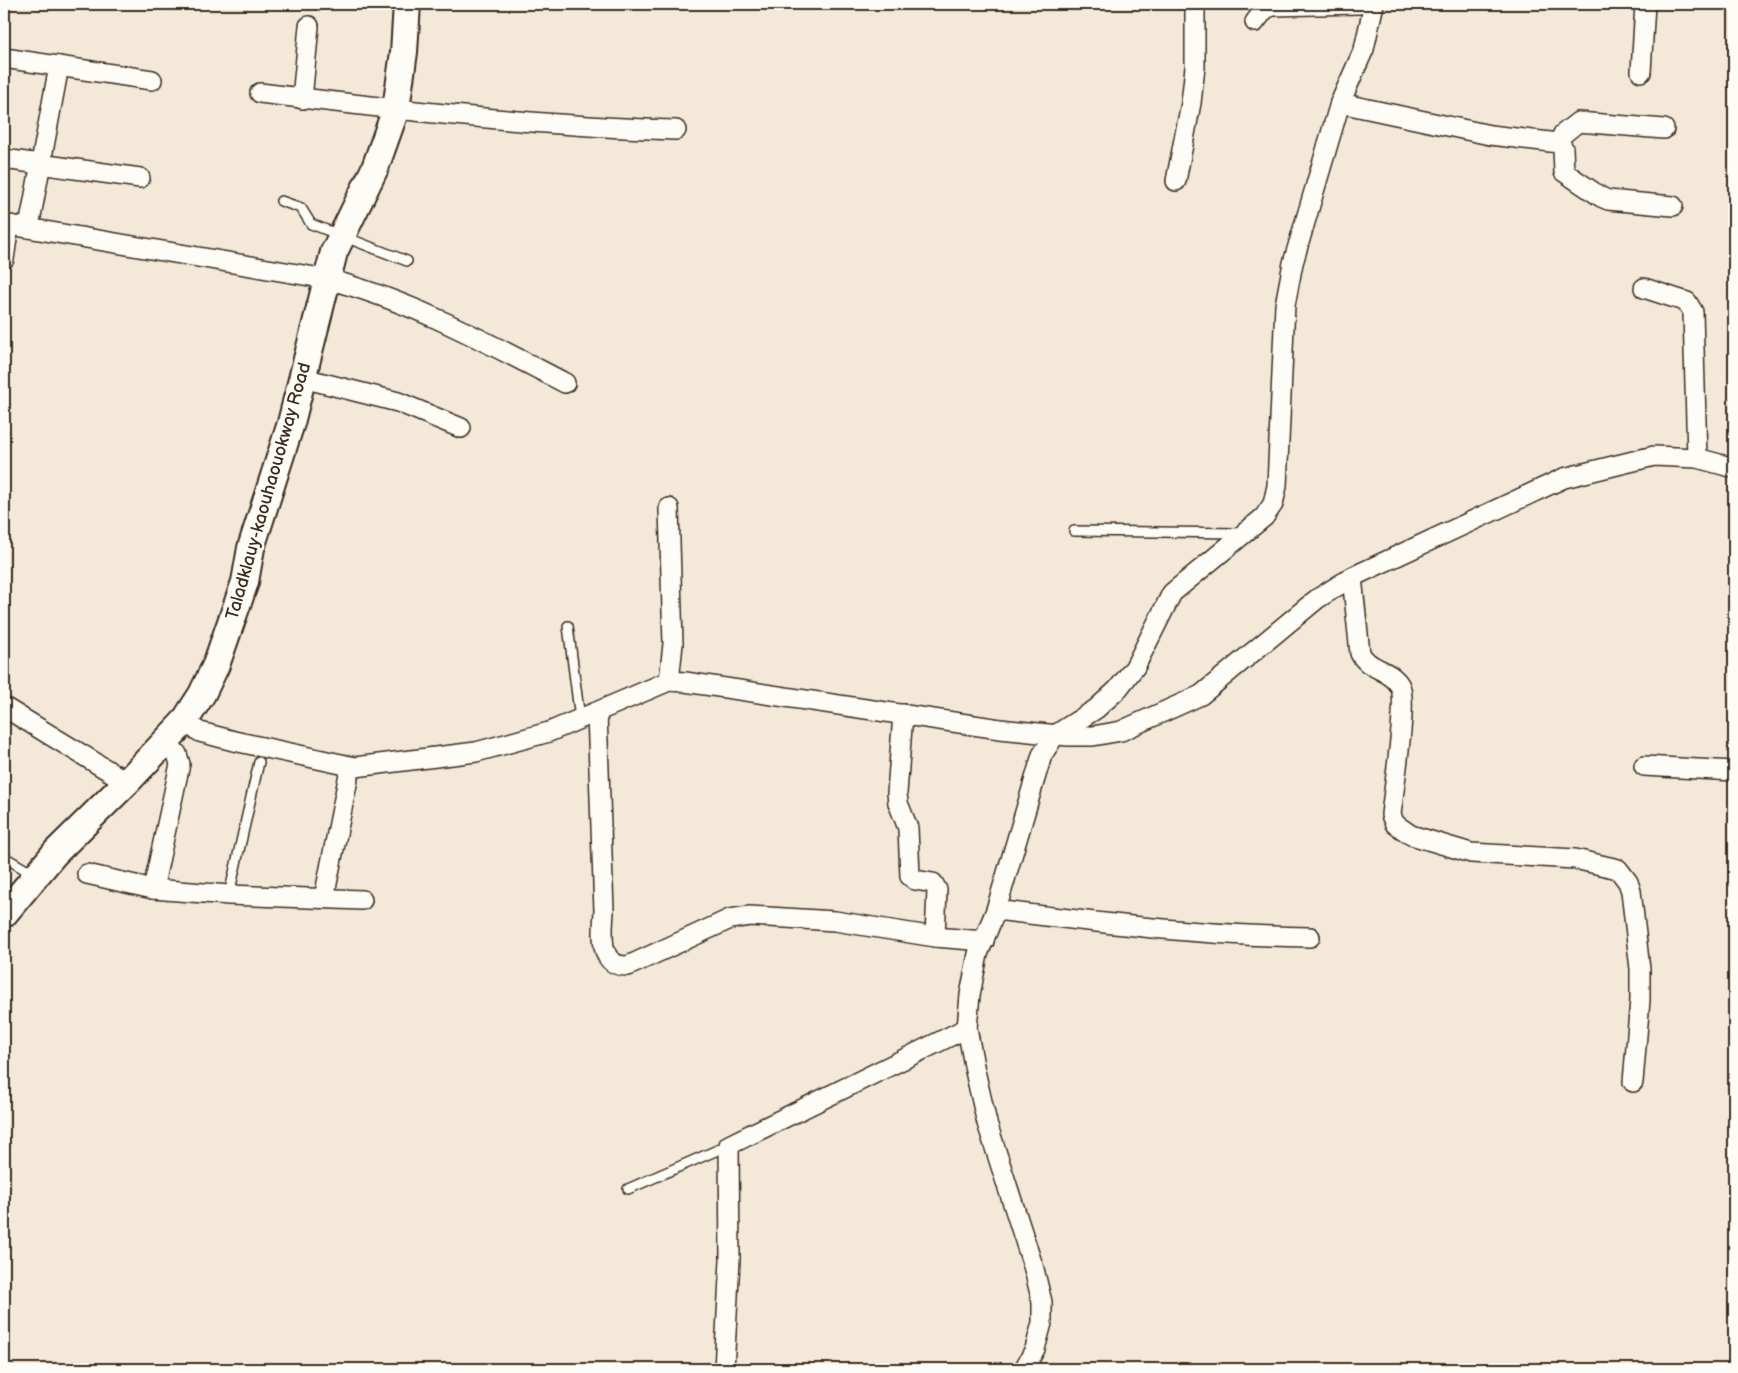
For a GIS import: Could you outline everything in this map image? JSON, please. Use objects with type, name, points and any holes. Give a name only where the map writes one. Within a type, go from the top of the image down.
[{"type":"street","name":"Taladklauy-kaouhaouokway Road","points":[[4,914],[79,827],[127,782],[184,722],[202,694],[216,665],[245,582],[251,548],[303,378],[334,252],[375,168],[396,109],[404,52],[407,4]]},
{"type":"street","points":[[1176,181],[1191,102],[1195,67],[1195,4]]},
{"type":"street","points":[[1255,22],[1265,9],[1273,6],[1359,4]]},
{"type":"street","points":[[1024,1369],[1035,1349],[1042,1323],[1042,1302],[1034,1269],[987,1123],[975,1071],[968,1028],[972,978],[978,954],[996,910],[1042,755],[1055,735],[1096,709],[1117,690],[1135,667],[1172,593],[1264,517],[1273,504],[1277,486],[1285,305],[1293,263],[1340,103],[1364,50],[1374,4]]},
{"type":"street","points":[[1641,72],[1645,4]]},
{"type":"street","points":[[302,98],[309,26]]},
{"type":"street","points":[[4,58],[152,80]]},
{"type":"street","points":[[29,227],[59,66]]},
{"type":"street","points":[[260,94],[458,117],[591,128],[676,130]]},
{"type":"street","points":[[1340,103],[1490,135],[1559,143],[1563,148],[1564,172],[1601,197],[1608,200],[1672,206]]},
{"type":"street","points":[[1559,143],[1563,134],[1578,122],[1664,129]]},
{"type":"street","points":[[4,159],[140,178]]},
{"type":"street","points":[[4,259],[6,224],[327,279],[353,286],[452,325],[565,383]]},
{"type":"street","points":[[1644,288],[1687,302],[1693,312],[1697,458]]},
{"type":"street","points":[[303,378],[398,402],[461,428]]},
{"type":"street","points":[[184,722],[200,732],[234,741],[355,767],[476,752],[549,732],[669,681],[1000,729],[1055,735],[1093,736],[1121,731],[1201,695],[1310,605],[1352,577],[1564,478],[1654,456],[1697,458],[1734,468]]},
{"type":"street","points":[[669,508],[673,644],[669,681]]},
{"type":"street","points":[[1352,577],[1360,653],[1364,660],[1396,680],[1401,688],[1402,707],[1391,815],[1395,824],[1411,835],[1471,852],[1566,859],[1604,865],[1618,869],[1628,882],[1631,891],[1640,984],[1633,1082]]},
{"type":"street","points":[[4,707],[127,782]]},
{"type":"street","points":[[902,714],[898,803],[908,828],[910,876],[916,880],[933,882],[937,890],[935,937]]},
{"type":"street","points":[[588,716],[604,911],[603,938],[607,957],[612,963],[619,966],[628,966],[730,919],[750,916],[835,921],[935,937],[984,942]]},
{"type":"street","points":[[153,889],[180,764],[177,754],[166,742]]},
{"type":"street","points":[[1644,766],[1734,771]]},
{"type":"street","points":[[324,898],[348,779]]},
{"type":"street","points":[[87,874],[153,889],[229,895],[362,900]]},
{"type":"street","points":[[996,910],[1247,937],[1310,937]]},
{"type":"street","points":[[724,1369],[730,1260],[729,1145],[968,1028]]},
{"type":"lane","points":[[281,201],[301,208],[311,224],[407,262]]},
{"type":"lane","points":[[1074,531],[1245,533]]},
{"type":"lane","points":[[568,626],[588,716]]},
{"type":"lane","points":[[229,895],[259,762]]},
{"type":"lane","points":[[4,857],[36,876]]},
{"type":"lane","points":[[628,1189],[729,1145]]}]
